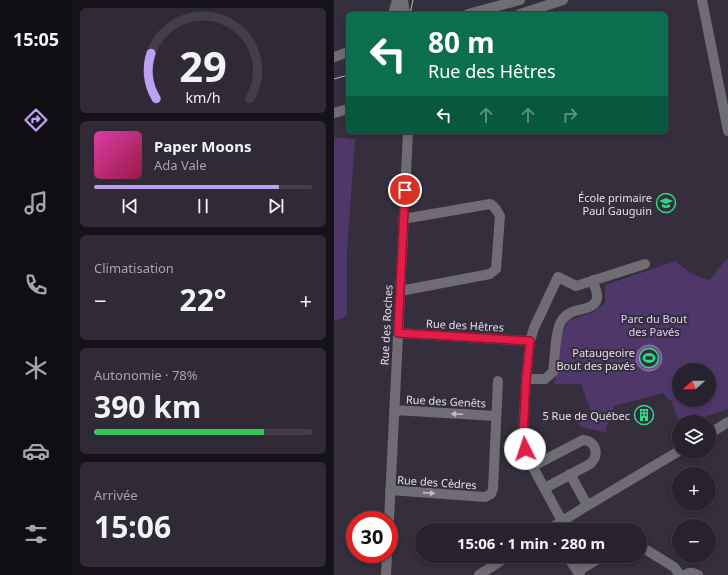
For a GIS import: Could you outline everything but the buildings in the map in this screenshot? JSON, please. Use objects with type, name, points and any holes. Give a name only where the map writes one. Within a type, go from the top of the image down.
[{"type":"street","points":[[394,12],[397,0]]},
{"type":"street","points":[[403,0],[405,12]]},
{"type":"street","points":[[475,12],[520,0]]},
{"type":"street","points":[[526,12],[563,0]]},
{"type":"street","points":[[702,0],[728,131]]},
{"type":"street","points":[[334,57],[346,53]]},
{"type":"street","points":[[334,113],[346,110]]},
{"type":"street","name":"Rue des Roches","points":[[389,511],[408,134]]},
{"type":"street","points":[[400,291],[490,274],[493,272],[496,269],[500,216],[497,210],[490,204],[403,219]]},
{"type":"street","points":[[562,521],[525,449],[523,436],[526,379],[530,341],[534,328],[558,277],[576,286],[645,264]]},
{"type":"street","points":[[526,379],[545,379],[554,372],[558,328],[561,320],[572,312],[592,306],[595,303],[597,296],[593,280]]},
{"type":"street","name":"Rue des Hêtres","points":[[398,333],[530,341]]},
{"type":"street","name":"Rue des Genêts","points":[[495,455],[498,382]]},
{"type":"street","name":"Rue des Genêts","points":[[394,410],[496,416]]},
{"type":"street","points":[[716,430],[728,422]]},
{"type":"street","points":[[533,466],[578,441],[588,440],[595,449],[596,455],[590,464],[545,488]]},
{"type":"street","name":"Rue des Cèdres","points":[[390,490],[485,497],[491,494],[493,489],[495,455]]},
{"type":"street","points":[[559,523],[672,455]]},
{"type":"street","points":[[570,474],[587,505]]},
{"type":"street","points":[[647,550],[674,567],[680,575]]},
{"type":"street","points":[[386,575],[387,563]]},
{"type":"street","points":[[478,575],[497,563]]},
{"type":"street","points":[[572,563],[579,573],[593,563]]},
{"type":"street","points":[[685,575],[688,573],[694,573],[698,575]]},
{"type":"green space","points":[[334,137],[355,139],[347,252],[347,316],[334,321]]},
{"type":"green space","name":"Parc du Bout des Pavés","points":[[728,258],[728,409],[710,415],[676,415],[674,407],[716,407],[716,363],[672,363],[672,402],[663,393],[614,406],[605,432],[580,427],[579,422],[593,416],[581,384],[554,384],[559,366],[561,337],[568,321],[593,312],[605,303],[605,285],[676,261],[691,273],[710,280]]},
{"type":"shaded area","name":"Pataugeoire Bout des pavés","points":[[649,345],[658,349],[662,358],[658,367],[649,371],[640,367],[636,358],[640,349]]},
{"type":"tram line","points":[[410,12],[413,0]]},
{"type":"tram line","points":[[334,79],[346,76]]},
{"type":"place","name":"École primaire Paul Gauguin","points":[[666,203]]},
{"type":"place","name":"Pataugeoire Bout des pavés","points":[[649,358]]},
{"type":"place","name":"5 Rue de Québec","points":[[644,415]]},
{"type":"route","points":[[405,190],[398,333],[530,341],[523,436],[525,449]]}]
